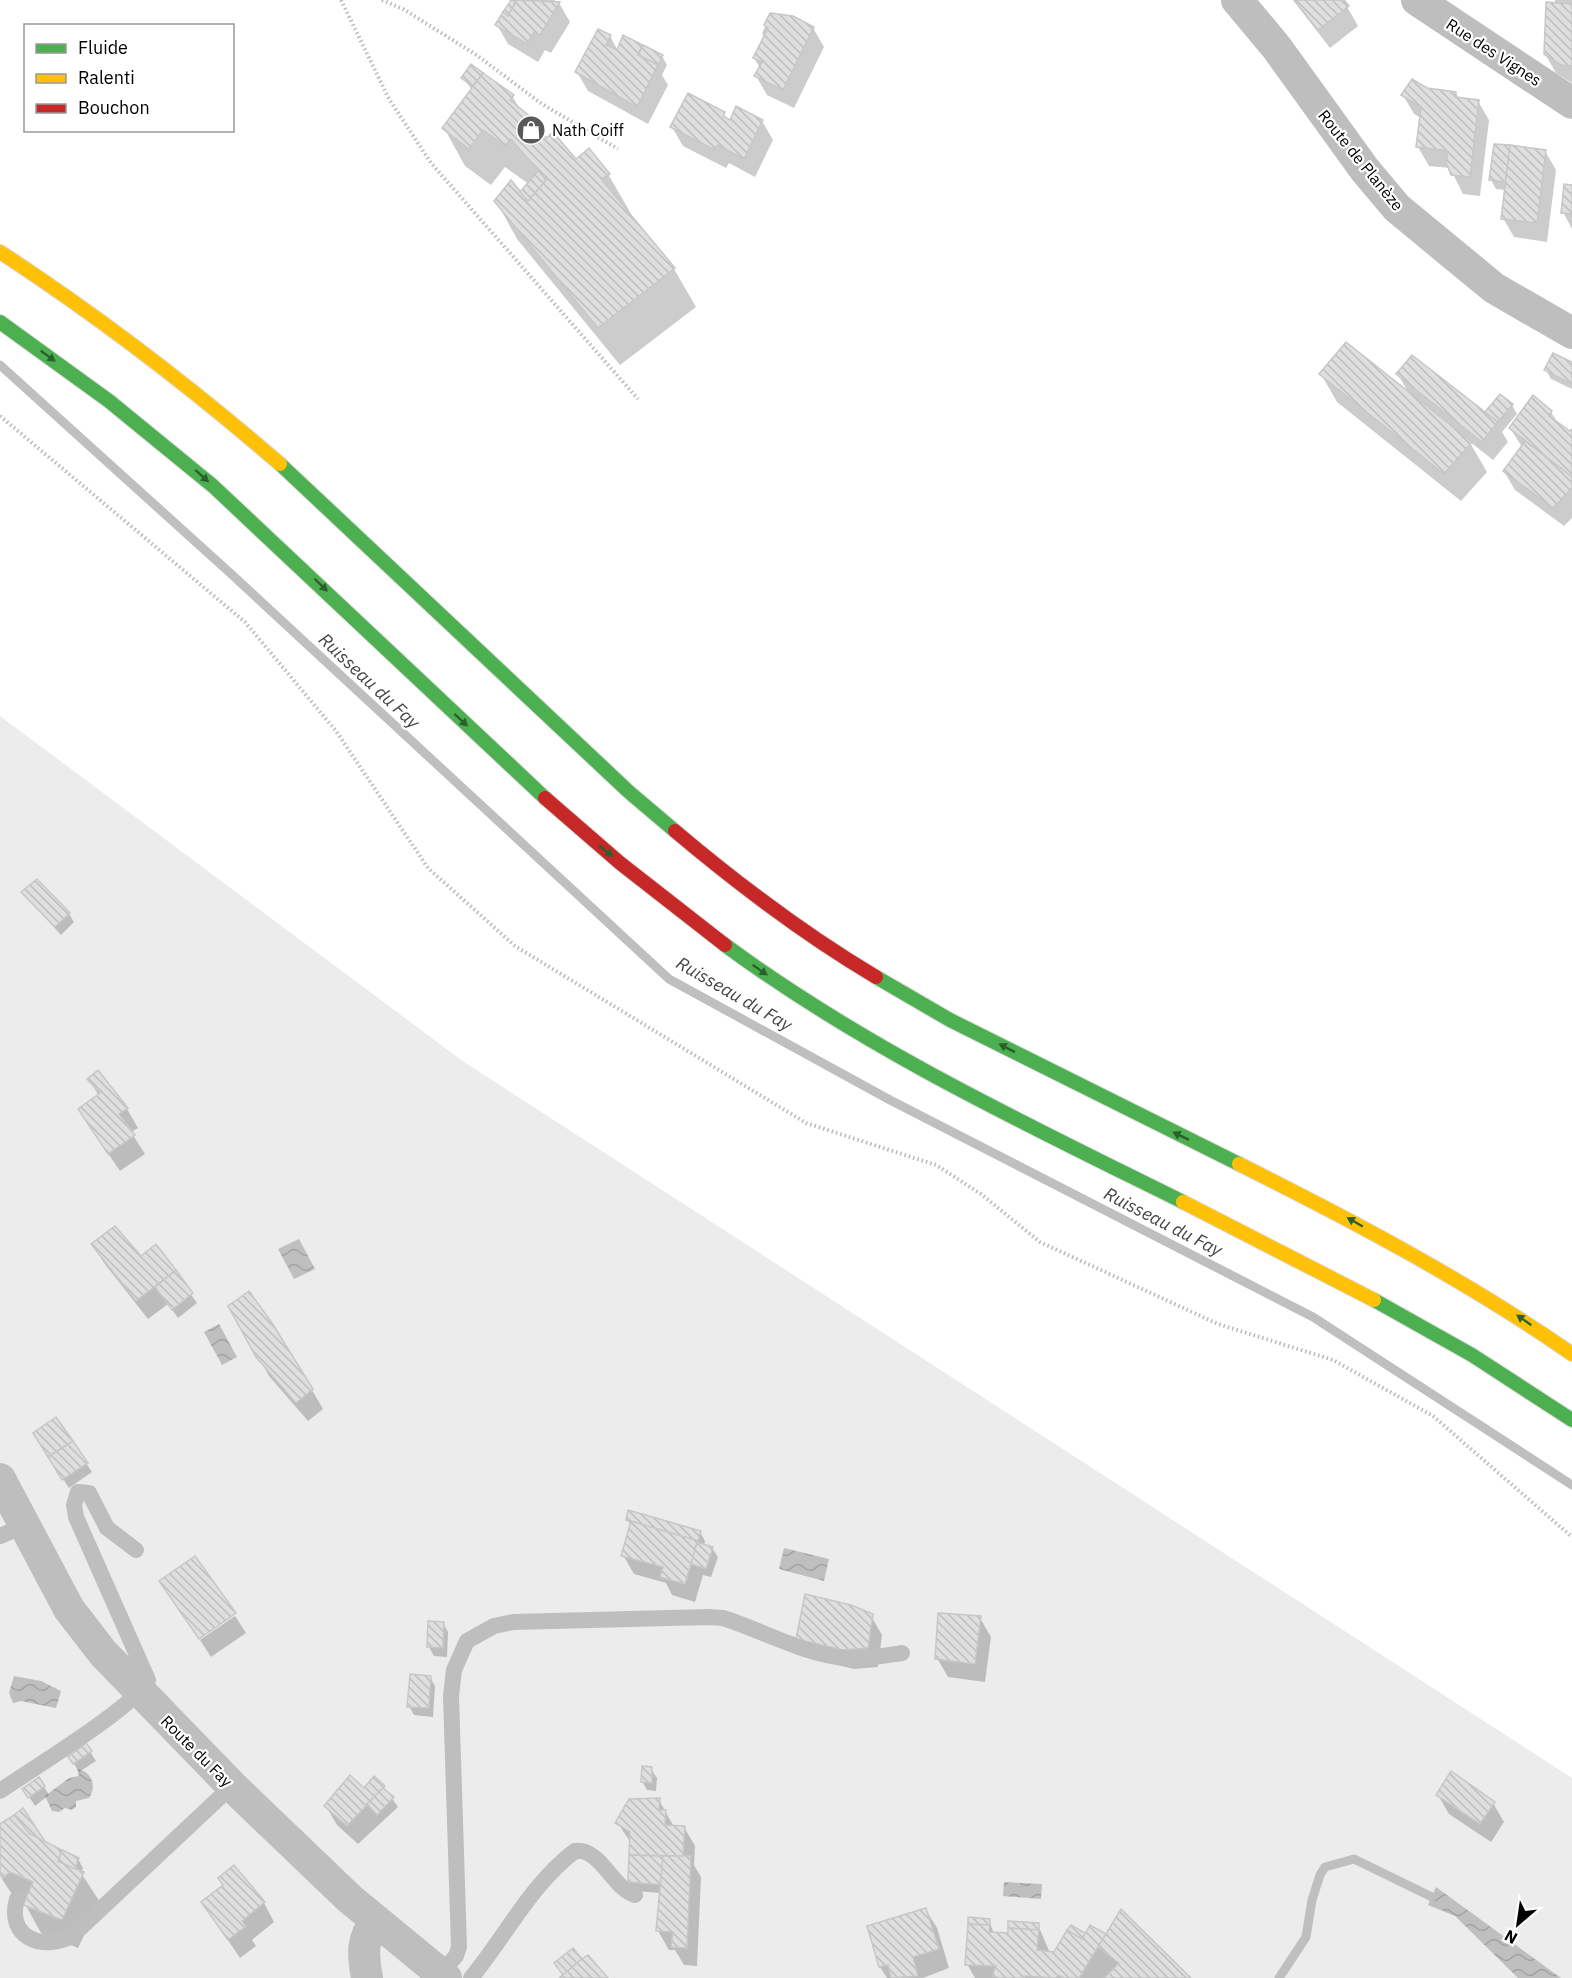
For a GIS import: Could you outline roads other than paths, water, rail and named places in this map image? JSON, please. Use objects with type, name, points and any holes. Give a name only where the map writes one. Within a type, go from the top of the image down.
[{"type":"highway","points":[[0,252],[52,286],[109,329],[279,463],[629,792],[733,880],[836,953],[950,1020],[1347,1218],[1513,1313],[1572,1354]]},
{"type":"highway","points":[[0,322],[111,401],[180,456],[278,545],[580,830],[633,875],[786,988],[907,1061],[1375,1298],[1526,1388],[1572,1420]]},
{"type":"street","name":"Route de Planèze","points":[[1237,0],[1276,48],[1358,161],[1397,208],[1494,288],[1572,333]]},
{"type":"street","name":"Rue des Vignes","points":[[1417,0],[1572,103]]},
{"type":"street","name":"Route du Fay","points":[[0,1479],[12,1531],[103,1653],[138,1692],[350,1899],[376,1921],[452,1976]]},
{"type":"street","points":[[367,1978],[363,1945],[376,1921]]},
{"type":"lane","points":[[0,1791],[112,1714],[138,1692],[148,1680],[76,1517],[74,1505],[78,1492],[89,1493],[107,1528],[136,1550]]},
{"type":"lane","points":[[452,1976],[459,1947],[452,1687],[460,1652],[467,1641],[479,1632],[513,1622],[709,1617],[723,1618],[808,1649],[844,1658],[868,1658],[902,1653]]},
{"type":"lane","points":[[17,1899],[14,1919],[20,1930],[33,1940],[45,1944],[59,1943],[72,1936],[232,1786]]},
{"type":"lane","points":[[452,1976],[510,1923],[545,1881],[575,1851],[589,1853],[625,1892],[635,1895]]},
{"type":"water","points":[[299,1239],[315,1269],[294,1279],[278,1249]]},
{"type":"water","points":[[219,1324],[237,1357],[222,1365],[204,1332]]},
{"type":"water","points":[[784,1548],[829,1559],[824,1581],[779,1569]]},
{"type":"water","points":[[14,1676],[41,1681],[61,1691],[56,1708],[21,1701],[13,1703],[9,1693]]},
{"type":"water","points":[[77,1769],[82,1770],[92,1780],[93,1789],[89,1798],[76,1801],[76,1807],[72,1810],[65,1808],[59,1812],[52,1811],[45,1796],[69,1778],[79,1776]]},
{"type":"water","points":[[1004,1882],[1042,1884],[1041,1899],[1003,1896]]},
{"type":"water","points":[[1436,1887],[1561,1978],[1518,1978],[1455,1916],[1428,1905]]},
{"type":"waterway","name":"Ruisseau du Fay","points":[[0,365],[229,572],[669,979],[890,1100],[1313,1317],[1572,1485]]},
{"type":"waterway","points":[[1279,1978],[1306,1937],[1312,1900],[1325,1867],[1354,1859],[1432,1897]]},
{"type":"place","name":"Nath Coiff","points":[[531,130]]}]
